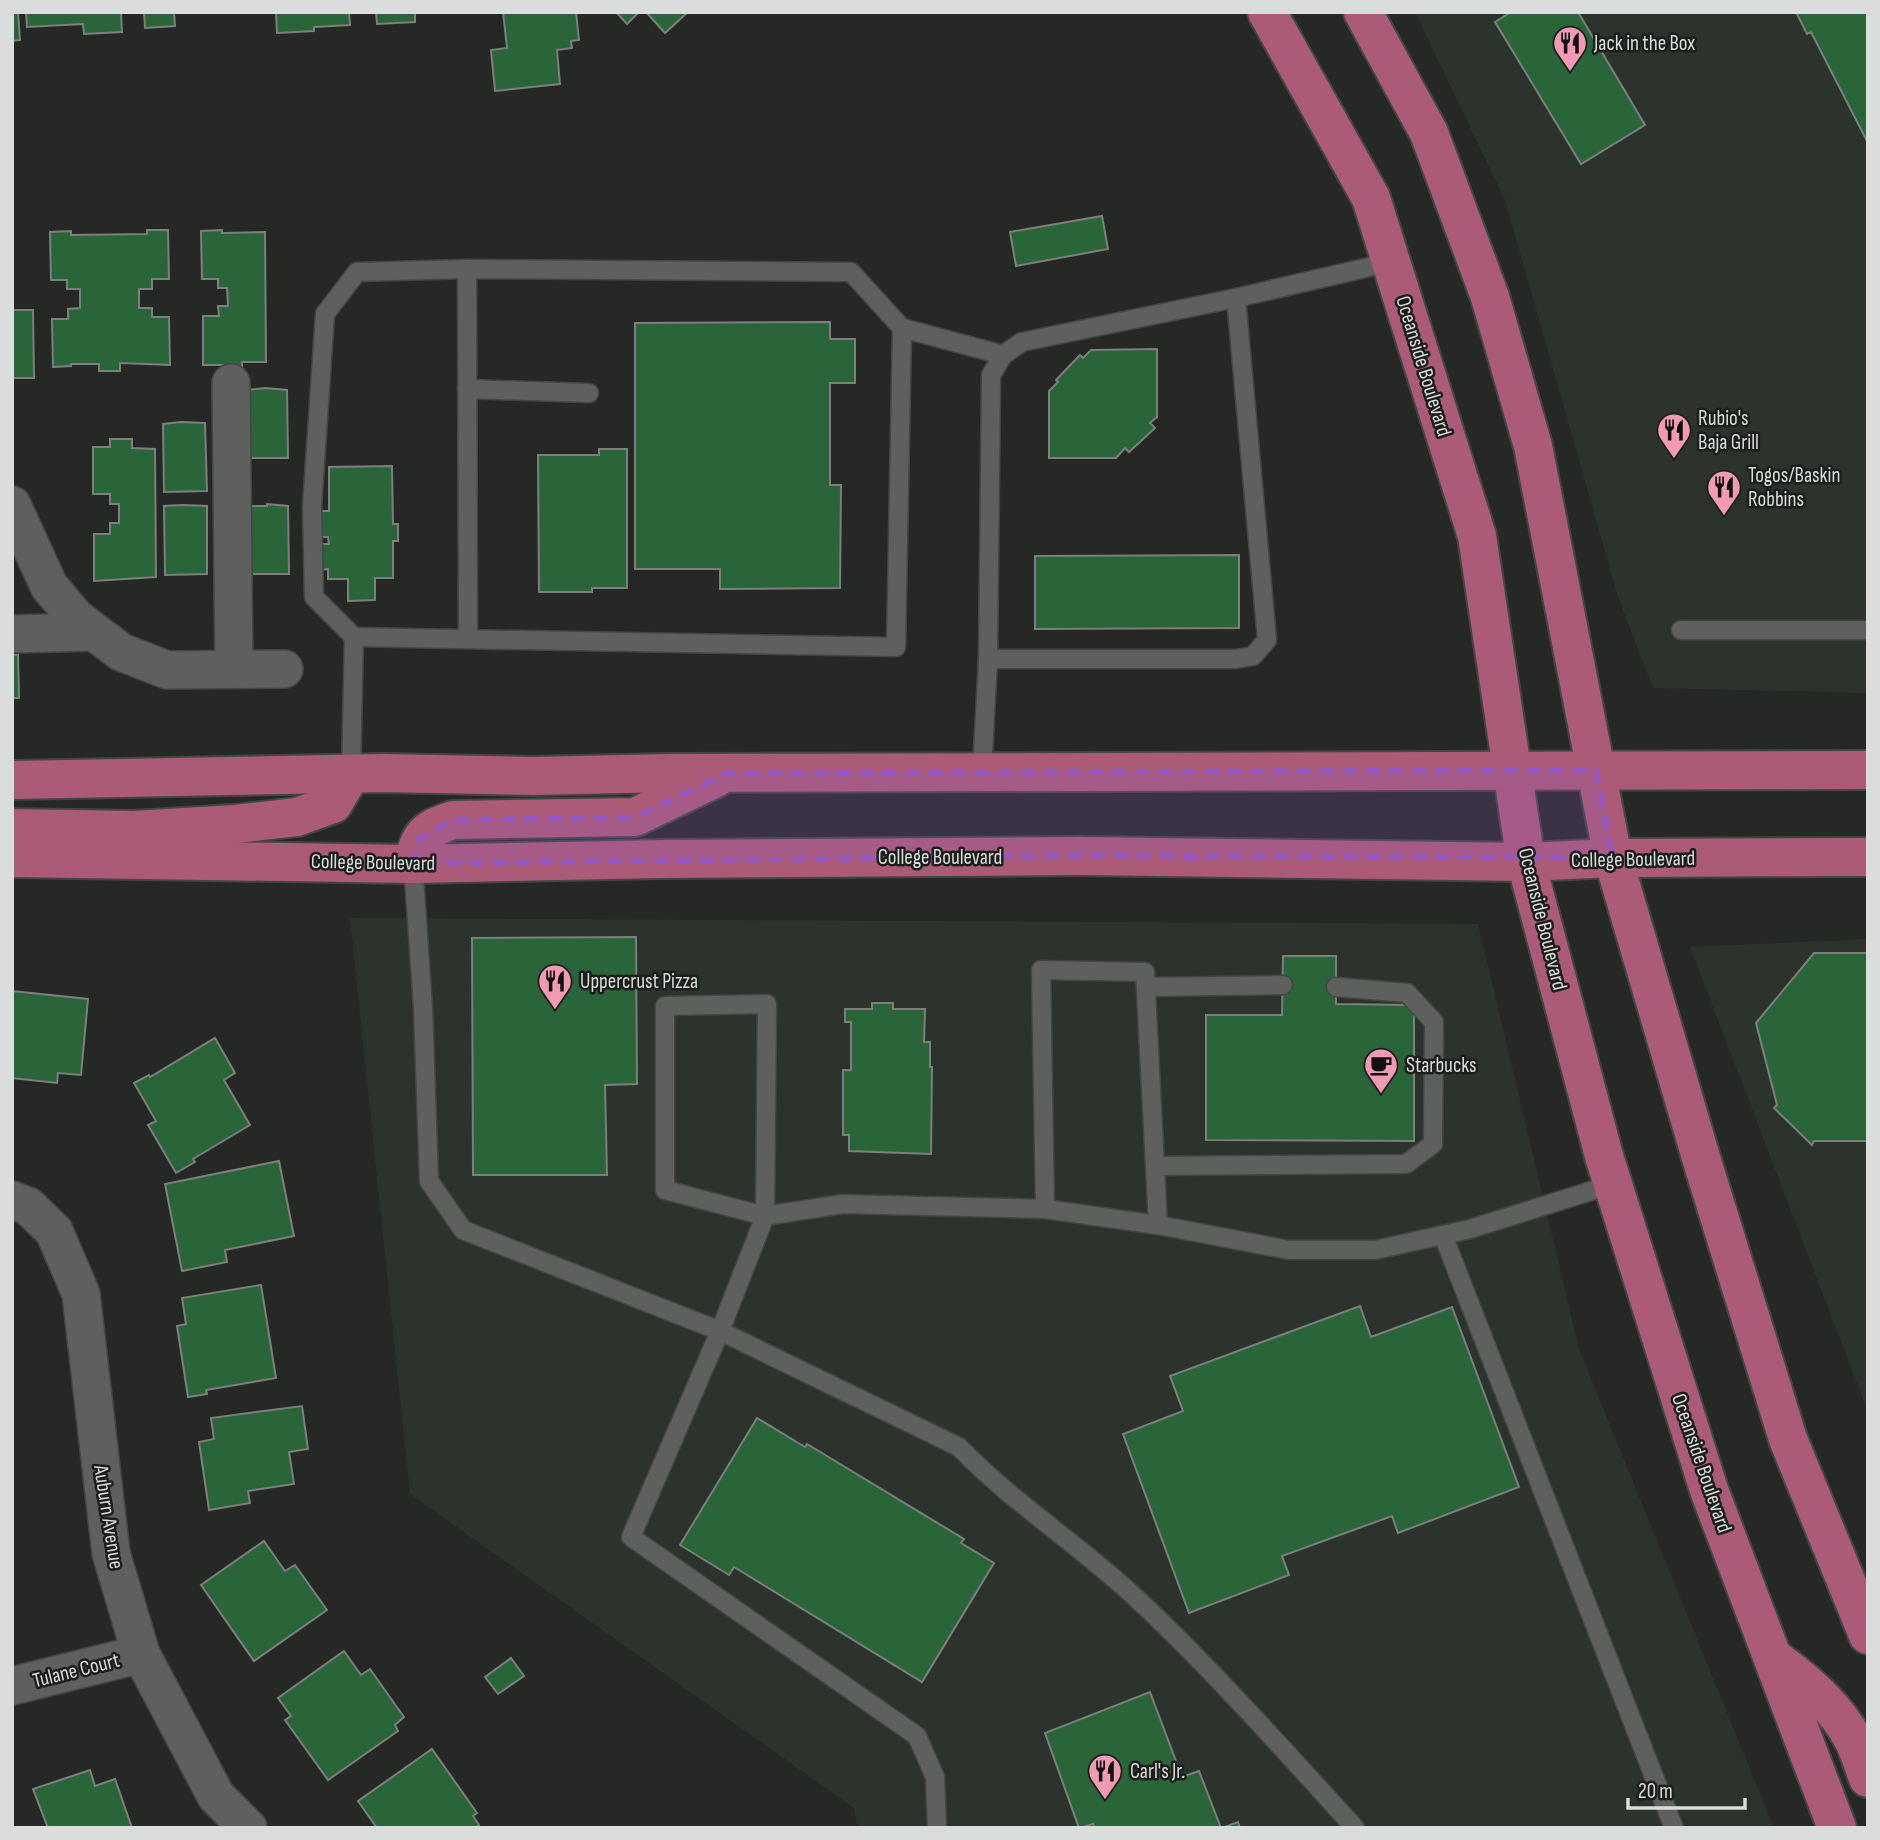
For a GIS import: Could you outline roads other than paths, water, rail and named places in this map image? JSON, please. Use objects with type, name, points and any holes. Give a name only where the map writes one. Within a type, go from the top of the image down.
[{"type":"main road","name":"Oceanside Boulevard","points":[[1267,12],[1371,198],[1391,261],[1477,536],[1526,862],[1613,1184],[1709,1490],[1837,1828]]},
{"type":"main road","points":[[1363,12],[1429,133],[1490,297],[1533,446],[1614,858],[1702,1161],[1788,1439],[1868,1635]]},
{"type":"main road","points":[[12,780],[351,774],[1868,770]]},
{"type":"main road","points":[[413,864],[419,839],[432,827],[453,820],[635,817],[727,773]]},
{"type":"main road","points":[[12,828],[134,830],[297,817],[332,804],[351,774]]},
{"type":"main road","name":"College Boulevard","points":[[12,858],[413,864],[1081,856],[1526,862],[1614,858],[1868,857]]},
{"type":"main road","points":[[1772,1657],[1805,1682],[1833,1709],[1854,1741],[1868,1778]]},
{"type":"street","points":[[231,383],[234,669]]},
{"type":"street","points":[[12,505],[49,586],[76,618],[121,652],[167,670],[284,668]]},
{"type":"street","points":[[12,634],[94,632]]},
{"type":"street","name":"Auburn Avenue","points":[[12,1200],[29,1206],[54,1231],[81,1294],[111,1553],[141,1654],[216,1796],[247,1828]]},
{"type":"street","name":"Tulane Court","points":[[12,1686],[141,1654]]},
{"type":"lane","points":[[982,772],[988,659],[991,374],[1003,355],[1022,342],[1236,298],[1391,261]]},
{"type":"lane","points":[[902,328],[896,647],[354,637],[314,597],[312,507],[325,314],[357,272],[467,269],[851,272],[902,328],[1003,355]]},
{"type":"lane","points":[[467,269],[468,639]]},
{"type":"lane","points":[[988,659],[1236,659],[1253,656],[1267,640],[1236,298]]},
{"type":"lane","points":[[467,389],[589,393]]},
{"type":"lane","points":[[1681,630],[1868,630]]},
{"type":"lane","points":[[351,774],[354,637]]},
{"type":"lane","points":[[413,864],[423,1007],[429,1181],[463,1230],[719,1331],[959,1447],[984,1473],[1133,1595],[1246,1709],[1355,1828]]},
{"type":"lane","points":[[1045,1209],[1041,970],[1145,972],[1158,1225]]},
{"type":"lane","points":[[1146,987],[1283,985]]},
{"type":"lane","points":[[1155,1166],[1406,1164],[1433,1144],[1434,1022],[1407,993],[1335,987]]},
{"type":"lane","points":[[937,1828],[935,1777],[917,1736],[631,1537],[765,1216],[767,1004],[665,1006],[665,1190],[765,1216],[843,1205],[1045,1209],[1158,1225],[1289,1250],[1375,1250],[1470,1229],[1613,1184]]},
{"type":"lane","points":[[1443,1235],[1674,1828]]},
{"type":"place","name":"Jack in the Box","points":[[1570,73]]},
{"type":"place","name":"Rubio's Baja Grill","points":[[1674,460]]},
{"type":"place","name":"Togos/Baskin Robbins","points":[[1724,517]]},
{"type":"place","name":"Uppercrust Pizza","points":[[555,1011]]},
{"type":"place","name":"Starbucks","points":[[1381,1095]]},
{"type":"place","name":"Carl's Jr.","points":[[1105,1801]]}]
